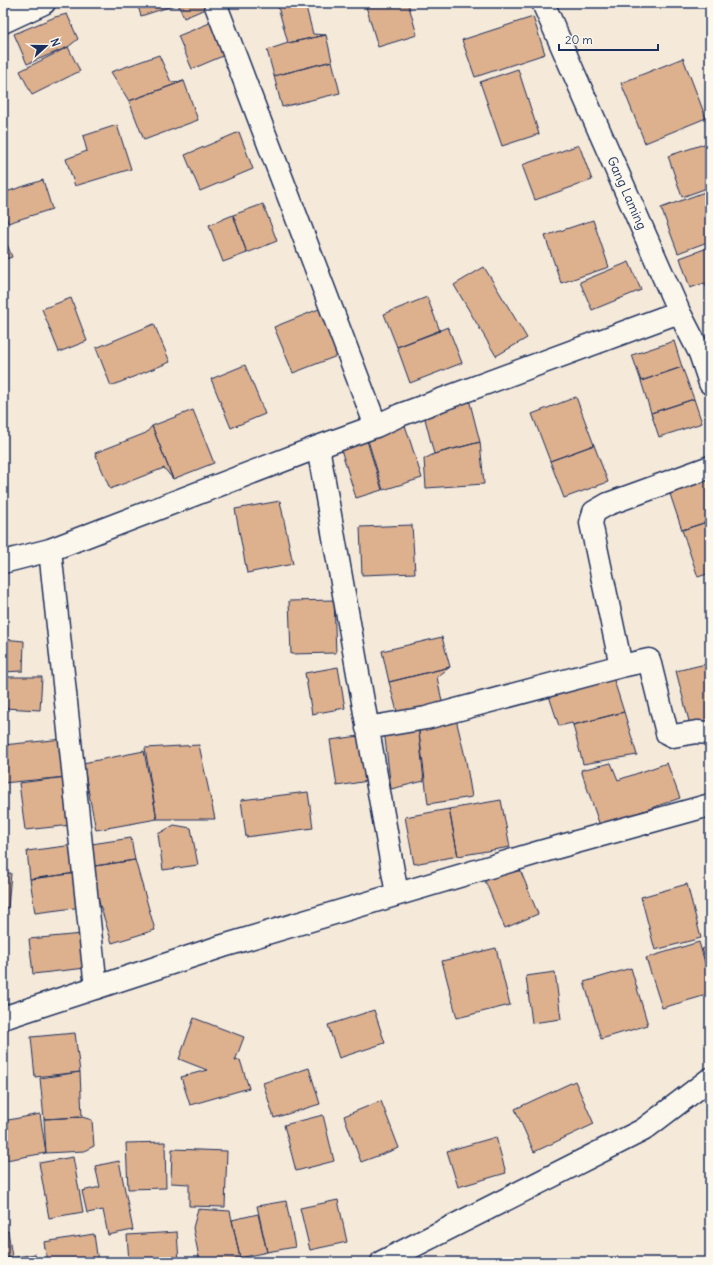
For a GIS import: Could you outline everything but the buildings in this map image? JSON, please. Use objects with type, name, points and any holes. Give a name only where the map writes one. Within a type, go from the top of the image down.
[{"type":"street","points":[[3,22],[44,3]]},
{"type":"street","points":[[216,3],[376,426]]},
{"type":"street","name":"Gang Laming","points":[[543,3],[679,312],[705,352],[710,383]]},
{"type":"street","points":[[3,562],[50,550],[376,426],[400,415],[679,312]]},
{"type":"street","points":[[318,447],[397,894]]},
{"type":"street","points":[[621,666],[591,523],[594,512],[608,504],[710,467]]},
{"type":"street","points":[[50,550],[96,988]]},
{"type":"street","points":[[367,728],[426,718],[621,666],[649,660],[667,733],[673,736],[697,732],[710,733]]},
{"type":"street","points":[[3,1018],[223,946],[540,852],[710,805]]},
{"type":"street","points":[[382,1262],[643,1130],[710,1079]]}]
